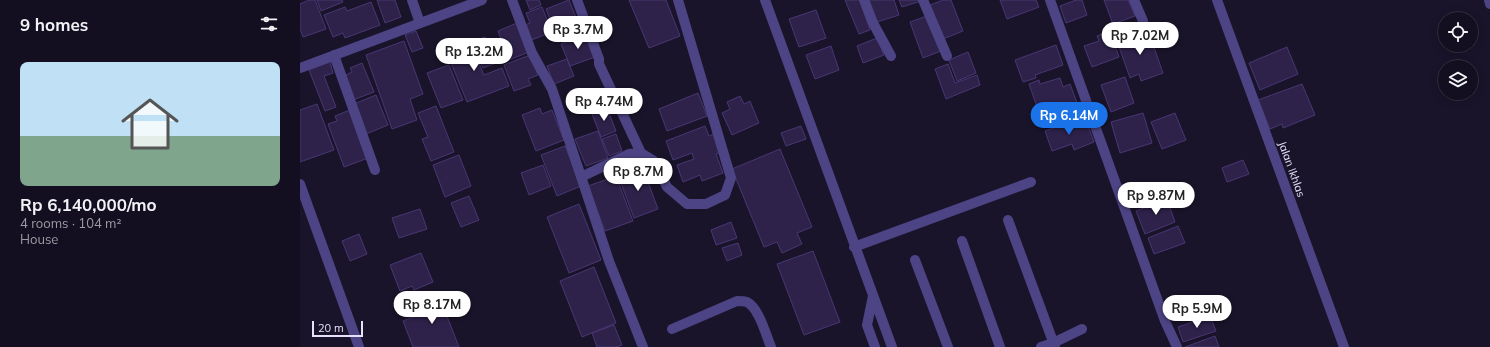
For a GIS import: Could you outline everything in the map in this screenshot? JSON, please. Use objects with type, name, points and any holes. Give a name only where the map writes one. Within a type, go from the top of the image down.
[{"type":"street","points":[[412,0],[420,23]]},
{"type":"street","points":[[300,68],[420,23],[456,4],[482,0]]},
{"type":"street","points":[[512,0],[532,53],[552,89],[610,261],[643,347]]},
{"type":"street","points":[[577,0],[599,59],[599,64],[642,153],[654,161],[667,187],[687,204],[706,204],[725,195],[731,178],[678,0]]},
{"type":"street","points":[[765,0],[854,247],[892,347]]},
{"type":"street","points":[[864,0],[891,56]]},
{"type":"street","points":[[923,0],[946,56]]},
{"type":"street","points":[[1050,0],[1165,321],[1177,347]]},
{"type":"street","points":[[1134,0],[1143,21]]},
{"type":"street","name":"Jalan Ikhlas","points":[[1217,0],[1344,347]]},
{"type":"street","points":[[1489,0],[1490,4]]},
{"type":"street","points":[[334,55],[375,170]]},
{"type":"street","points":[[581,177],[629,154],[642,153]]},
{"type":"street","points":[[854,247],[1031,182]]},
{"type":"street","points":[[300,184],[359,347]]},
{"type":"street","points":[[1008,220],[1054,345]]},
{"type":"street","points":[[962,241],[1000,347]]},
{"type":"street","points":[[915,260],[948,347]]},
{"type":"street","points":[[873,296],[867,325],[875,347]]},
{"type":"street","points":[[672,329],[737,301],[746,302],[752,306],[759,316],[771,347]]},
{"type":"street","points":[[1040,347],[1054,345],[1082,330]]},
{"type":"building","points":[[309,0],[315,0],[326,29],[303,37],[300,29],[300,4]]},
{"type":"building","points":[[317,0],[342,0],[343,2],[321,11]]},
{"type":"building","points":[[377,0],[395,0],[401,17],[385,23]]},
{"type":"building","points":[[526,0],[539,0],[541,5],[530,10]]},
{"type":"building","points":[[569,0],[582,33],[559,42],[546,9]]},
{"type":"building","points":[[629,0],[666,0],[680,36],[649,48]]},
{"type":"building","points":[[845,0],[860,0],[870,30],[859,34]]},
{"type":"building","points":[[869,0],[894,0],[899,15],[877,22]]},
{"type":"building","points":[[899,0],[920,0],[921,1],[902,7]]},
{"type":"building","points":[[943,0],[951,0],[963,31],[943,39],[930,5]]},
{"type":"building","points":[[1000,0],[1036,0],[1039,7],[1007,19]]},
{"type":"building","points":[[1076,0],[1082,0],[1087,15],[1066,23],[1060,6]]},
{"type":"building","points":[[1104,0],[1128,0],[1135,16],[1113,24]]},
{"type":"building","points":[[371,2],[380,25],[345,38],[343,33],[333,37],[324,15],[345,7],[347,11]]},
{"type":"building","points":[[542,7],[552,32],[529,41],[523,26],[530,23],[526,13]]},
{"type":"building","points":[[816,10],[826,38],[799,47],[789,19]]},
{"type":"building","points":[[927,16],[941,51],[923,58],[910,22]]},
{"type":"building","points":[[517,23],[529,52],[509,60],[498,31]]},
{"type":"building","points":[[1148,30],[1163,73],[1141,81],[1139,74],[1130,78],[1117,41]]},
{"type":"building","points":[[416,31],[423,48],[412,52],[405,35]]},
{"type":"building","points":[[1110,31],[1119,57],[1092,67],[1084,46],[1099,41],[1097,36]]},
{"type":"building","points":[[586,34],[595,57],[570,66],[561,44]]},
{"type":"building","points":[[485,37],[487,43],[497,39],[505,60],[483,68],[473,41]]},
{"type":"building","points":[[877,38],[884,55],[863,63],[857,46]]},
{"type":"building","points":[[469,39],[484,75],[502,68],[509,86],[467,102],[445,48]]},
{"type":"building","points":[[404,41],[423,94],[410,99],[417,120],[392,129],[366,55]]},
{"type":"building","points":[[1056,45],[1063,65],[1035,75],[1036,78],[1023,82],[1015,60]]},
{"type":"building","points":[[831,46],[839,70],[815,79],[806,55]]},
{"type":"building","points":[[1287,47],[1298,74],[1260,90],[1249,63]]},
{"type":"building","points":[[968,52],[976,73],[957,81],[949,60]]},
{"type":"building","points":[[530,55],[538,75],[528,79],[531,85],[514,91],[504,65]]},
{"type":"building","points":[[567,59],[574,76],[554,84],[547,66]]},
{"type":"building","points":[[330,62],[333,73],[324,76],[336,107],[325,111],[309,70]]},
{"type":"building","points":[[362,63],[374,92],[353,100],[344,76],[352,72],[350,68]]},
{"type":"building","points":[[948,64],[955,83],[977,75],[980,85],[946,99],[935,69]]},
{"type":"building","points":[[449,65],[463,100],[441,108],[427,73]]},
{"type":"building","points":[[1125,77],[1134,103],[1111,112],[1101,85]]},
{"type":"building","points":[[1060,78],[1063,87],[1070,84],[1079,108],[1042,121],[1029,84],[1039,80],[1040,84]]},
{"type":"building","points":[[1302,84],[1315,115],[1283,128],[1282,124],[1270,129],[1258,100]]},
{"type":"building","points":[[698,93],[707,116],[667,131],[659,109]]},
{"type":"building","points":[[376,95],[388,125],[366,134],[354,104]]},
{"type":"building","points":[[740,96],[744,104],[750,101],[759,123],[732,135],[722,113],[730,109],[727,102]]},
{"type":"building","points":[[317,104],[334,150],[300,162],[300,110]]},
{"type":"building","points":[[436,106],[454,152],[431,161],[422,139],[428,137],[418,113]]},
{"type":"building","points":[[540,108],[542,114],[552,110],[564,140],[536,151],[522,115]]},
{"type":"building","points":[[607,108],[616,131],[601,137],[592,114]]},
{"type":"building","points":[[350,110],[368,158],[344,167],[328,124],[337,121],[335,116]]},
{"type":"building","points":[[1143,113],[1152,143],[1120,153],[1111,122]]},
{"type":"building","points":[[1175,113],[1186,140],[1162,149],[1151,122]]},
{"type":"building","points":[[1070,122],[1072,128],[1087,123],[1094,142],[1074,150],[1072,144],[1052,151],[1045,131]]},
{"type":"building","points":[[705,126],[709,136],[714,134],[721,152],[716,154],[723,173],[702,181],[700,175],[683,182],[677,165],[694,159],[692,153],[673,160],[666,141]]},
{"type":"building","points":[[801,126],[806,139],[786,146],[781,133]]},
{"type":"building","points":[[598,131],[608,158],[586,166],[575,139]]},
{"type":"building","points":[[616,134],[622,151],[609,156],[602,139]]},
{"type":"building","points":[[565,146],[581,186],[557,196],[541,155]]},
{"type":"building","points":[[780,149],[812,227],[797,233],[802,244],[782,253],[777,242],[764,247],[732,169]]},
{"type":"building","points":[[459,155],[471,186],[445,197],[433,165]]},
{"type":"building","points":[[1243,160],[1249,174],[1227,182],[1222,168]]},
{"type":"building","points":[[543,165],[551,186],[529,195],[521,173]]},
{"type":"building","points":[[642,166],[658,209],[634,218],[618,175]]},
{"type":"building","points":[[616,176],[633,221],[605,231],[588,186]]},
{"type":"building","points":[[469,196],[479,220],[461,227],[451,203]]},
{"type":"building","points":[[1167,199],[1175,222],[1145,234],[1136,211]]},
{"type":"building","points":[[579,204],[601,260],[569,273],[547,217]]},
{"type":"building","points":[[420,209],[427,229],[399,238],[392,218]]},
{"type":"building","points":[[731,222],[737,238],[716,245],[711,230]]},
{"type":"building","points":[[1178,226],[1185,243],[1154,254],[1148,238]]},
{"type":"building","points":[[359,234],[367,254],[350,261],[342,241]]},
{"type":"building","points":[[738,243],[742,255],[727,261],[722,248]]},
{"type":"building","points":[[813,251],[840,322],[804,335],[777,264]]},
{"type":"building","points":[[421,253],[433,282],[414,290],[412,286],[400,291],[390,265]]},
{"type":"building","points":[[594,267],[616,323],[582,337],[560,281]]},
{"type":"building","points":[[449,292],[453,302],[443,306],[459,347],[413,347],[403,321],[421,314],[417,304]]},
{"type":"building","points":[[1210,316],[1216,331],[1183,342],[1178,327]]},
{"type":"building","points":[[614,325],[622,345],[616,347],[597,347],[592,333]]},
{"type":"building","points":[[1215,336],[1219,347],[1185,347]]}]
